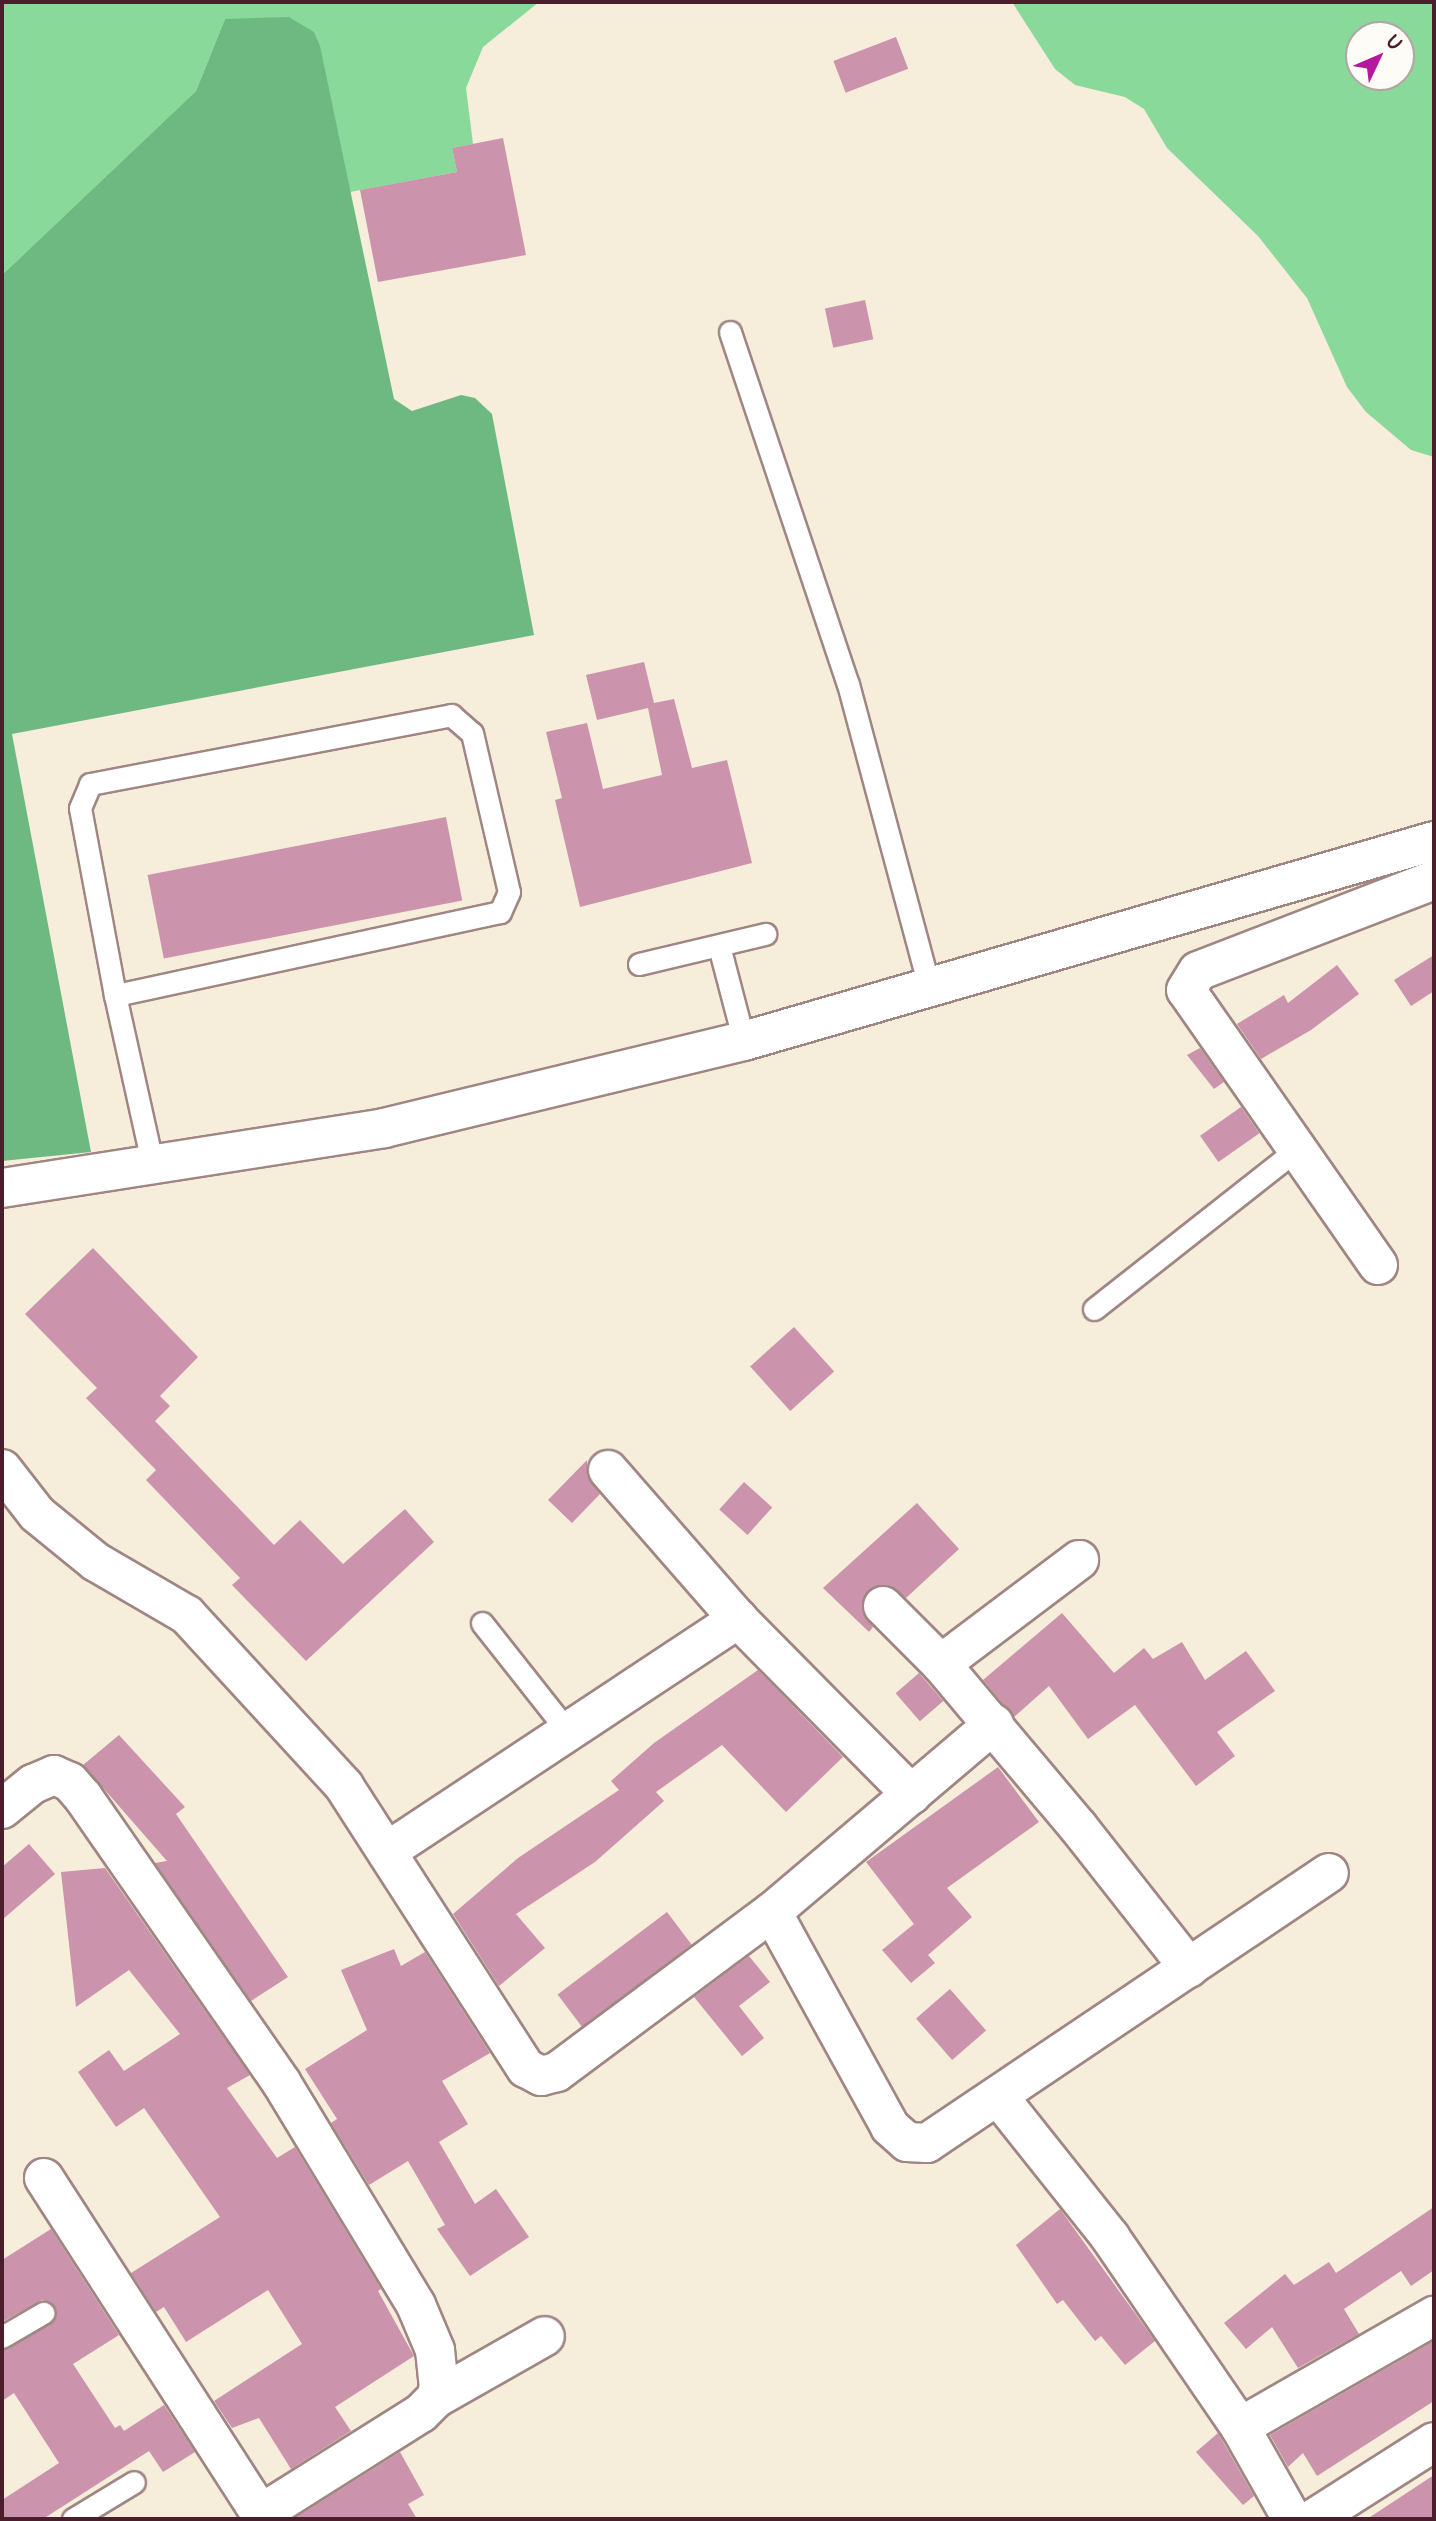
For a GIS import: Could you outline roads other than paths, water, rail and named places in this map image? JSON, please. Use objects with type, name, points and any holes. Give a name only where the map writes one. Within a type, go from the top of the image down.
[{"type":"street","points":[[2,1188],[384,1128],[744,1041],[930,990],[1434,841]]},
{"type":"street","points":[[1378,1265],[1186,990],[1190,978],[1199,971],[1434,880]]},
{"type":"street","points":[[2,1469],[37,1514],[96,1562],[187,1615],[344,1786],[389,1850],[526,2068],[541,2076],[556,2072],[772,1912],[994,1724]]},
{"type":"street","points":[[608,1470],[738,1619],[912,1795]]},
{"type":"street","points":[[941,1664],[1079,1560]]},
{"type":"street","points":[[883,1606],[941,1664],[994,1724],[1189,1968]]},
{"type":"street","points":[[389,1850],[738,1619]]},
{"type":"street","points":[[2,1809],[33,1784],[54,1775],[70,1782],[83,1797],[281,2082],[416,2305],[440,2369],[436,2398]]},
{"type":"street","points":[[772,1912],[890,2127],[907,2142],[927,2144],[1329,1873]]},
{"type":"street","points":[[998,2096],[1084,2201],[1240,2427],[1292,2519]]},
{"type":"street","points":[[44,2178],[189,2408],[263,2516],[409,2423],[436,2398],[545,2336]]},
{"type":"street","points":[[1240,2427],[1434,2316]]},
{"type":"street","points":[[1312,2519],[1434,2442]]},
{"type":"lane","points":[[730,332],[848,684],[930,990]]},
{"type":"lane","points":[[115,995],[500,912],[509,892],[472,733],[464,723],[451,715],[435,716],[90,784],[80,808],[115,995],[153,1166]]},
{"type":"lane","points":[[639,964],[765,934]]},
{"type":"lane","points":[[719,946],[744,1041]]},
{"type":"lane","points":[[1094,1309],[1296,1150]]},
{"type":"lane","points":[[482,1623],[568,1732]]},
{"type":"lane","points":[[2,2337],[43,2313]]},
{"type":"lane","points":[[73,2519],[134,2482]]}]
